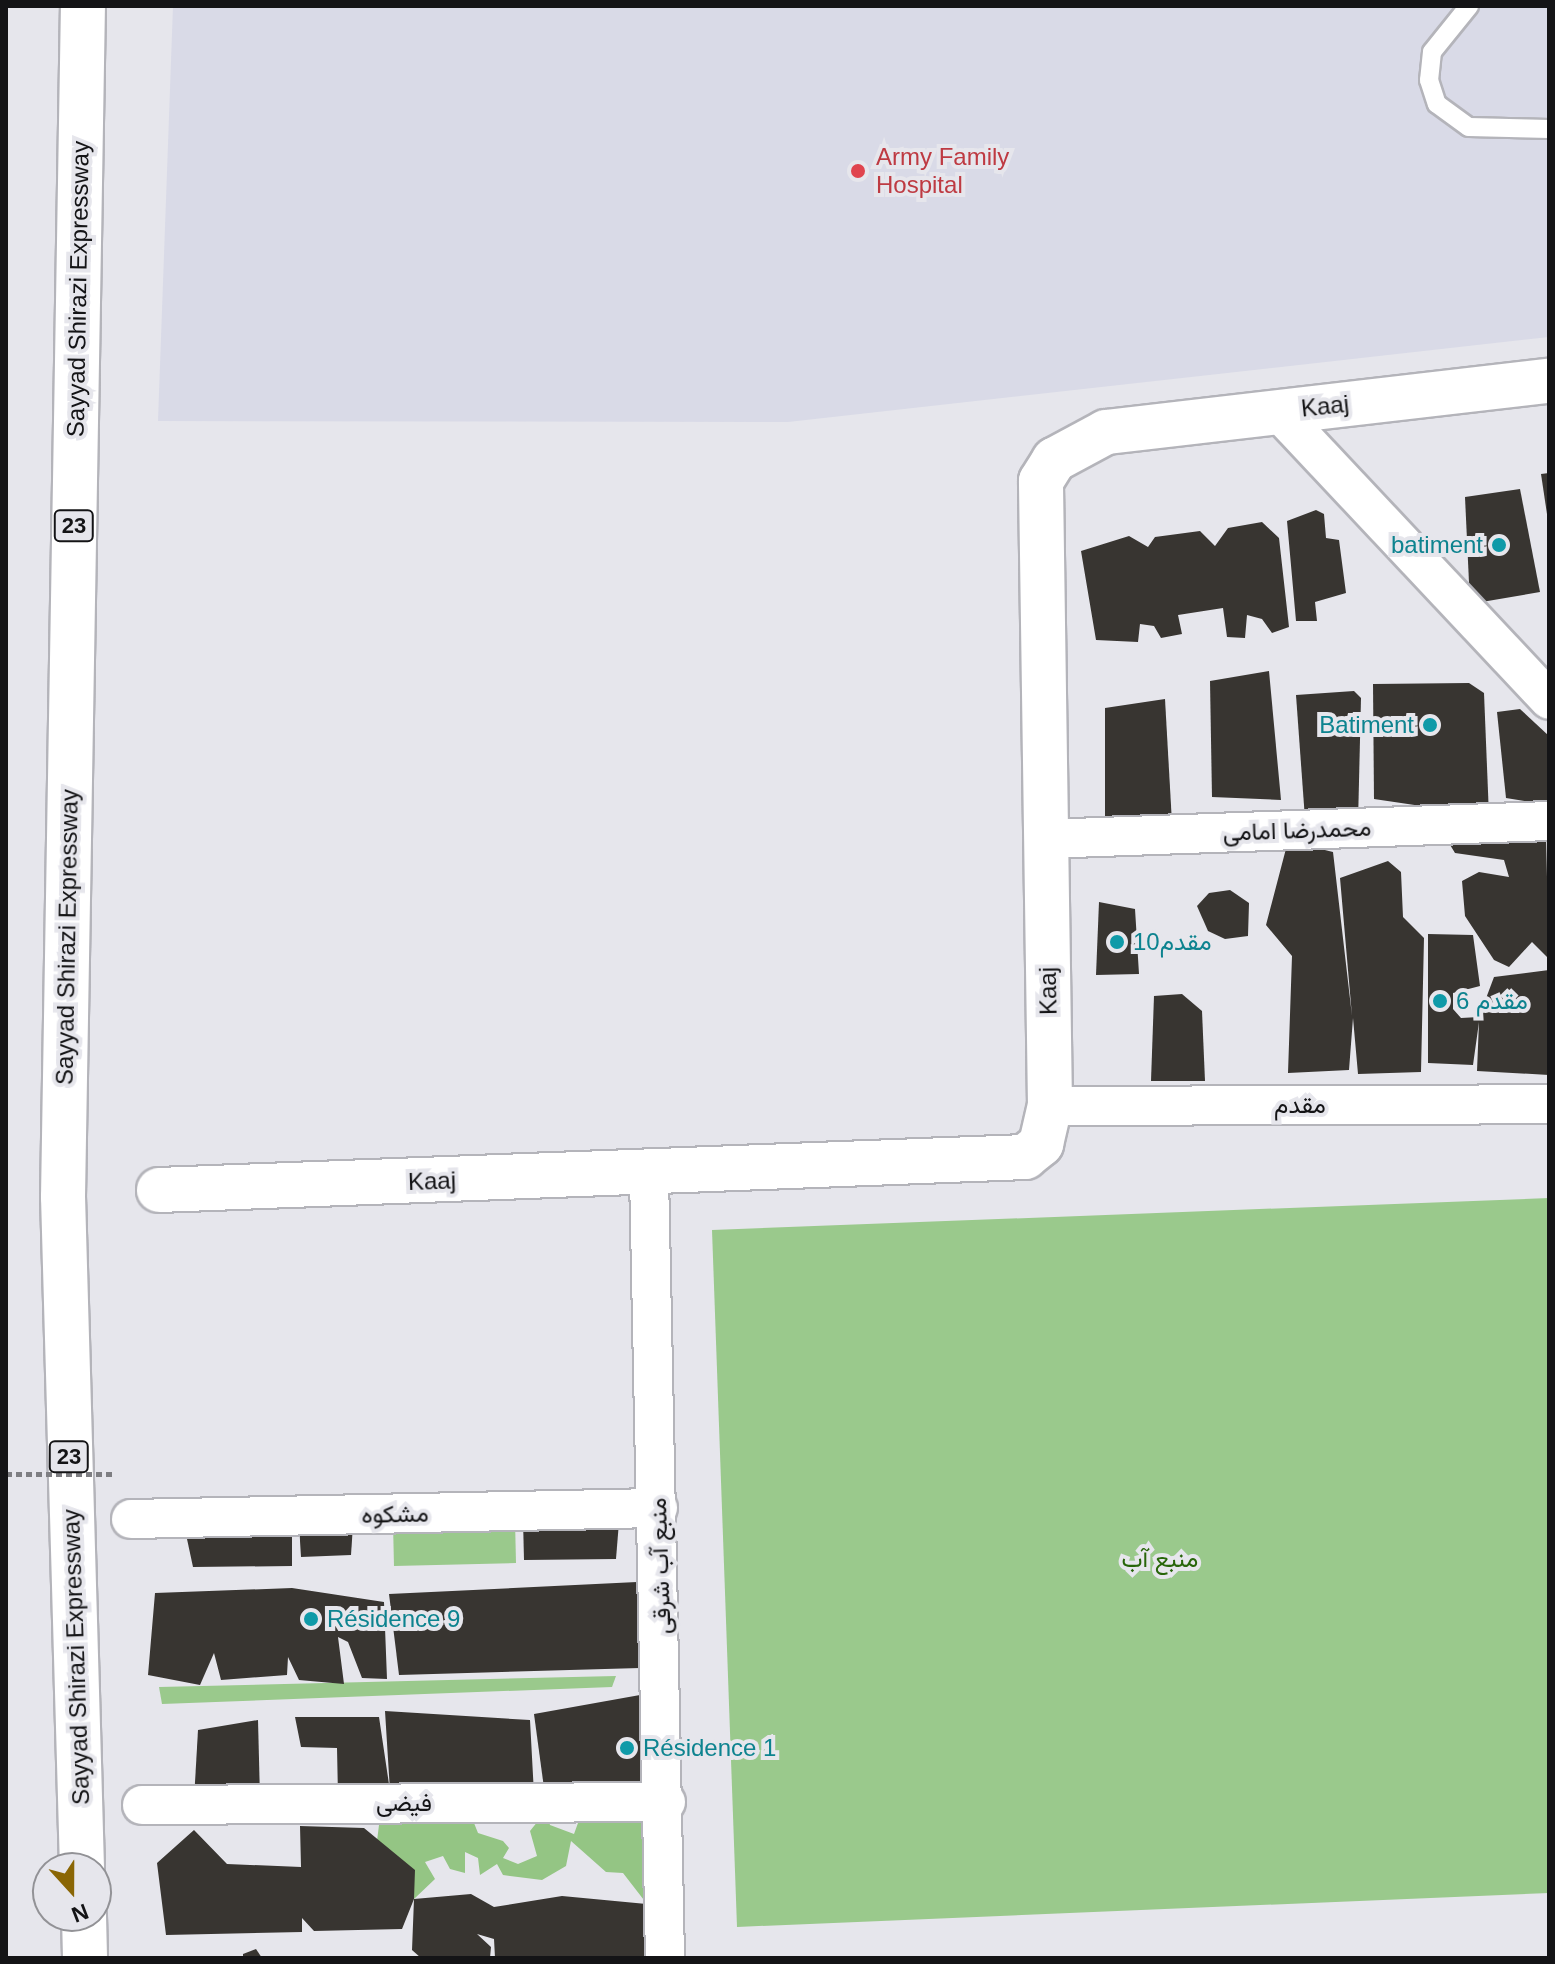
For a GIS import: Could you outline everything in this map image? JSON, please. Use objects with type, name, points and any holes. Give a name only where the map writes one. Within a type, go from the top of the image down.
[{"type":"main road","name":"Sayyad Shirazi Expressway","points":[[82,1852],[63,1197],[83,6]]},
{"type":"main road","name":"Kaaj","points":[[159,1190],[649,1175],[1025,1157],[1041,1144],[1050,1106],[1041,481],[1077,442],[1106,432],[1549,381]]},
{"type":"main road","points":[[84,1932],[85,1958]]},
{"type":"street","points":[[1278,411],[1549,700]]},
{"type":"street","name":"محمدرضا امامی","points":[[1044,839],[1549,821]]},
{"type":"street","name":"مقدم","points":[[1050,1106],[1549,1104]]},
{"type":"street","name":"منبع آب شرقی","points":[[649,1175],[666,1802],[665,1958]]},
{"type":"street","name":"مشکوه","points":[[131,1519],[658,1508]]},
{"type":"street","name":"فیضی","points":[[142,1805],[666,1802]]},
{"type":"lane","points":[[1469,6],[1432,52],[1429,80],[1437,104],[1469,127],[1549,129]]},
{"type":"path","points":[[6,1474],[116,1474]]},
{"type":"shaded area","name":"Army Family Hospital","points":[[173,6],[1549,6],[1549,337],[788,422],[158,421]]},
{"type":"green space","name":"منبع آب","points":[[1549,1198],[1549,1893],[737,1927],[712,1230]]},
{"type":"green space","points":[[515,1520],[516,1563],[394,1566],[393,1523]]},
{"type":"green space","points":[[616,1676],[612,1687],[162,1704],[159,1687]]},
{"type":"green space","points":[[661,1807],[647,1904],[623,1873],[606,1872],[571,1841],[566,1866],[542,1880],[503,1875],[497,1864],[480,1875],[478,1858],[465,1852],[465,1873],[450,1869],[443,1856],[425,1862],[435,1879],[414,1899],[414,1870],[376,1849],[381,1809],[468,1808],[478,1833],[503,1841],[509,1848],[503,1858],[518,1864],[537,1856],[530,1831],[546,1811],[550,1825],[574,1834],[578,1823],[615,1823]]},
{"type":"building","name":"batiment","points":[[1549,473],[1549,514],[1547,514],[1541,474]]},
{"type":"building","name":"batiment","points":[[1520,489],[1540,592],[1470,604],[1465,497]]},
{"type":"building","name":"Batiment","points":[[1316,510],[1324,514],[1326,538],[1339,540],[1346,593],[1315,602],[1317,621],[1296,621],[1287,521]]},
{"type":"building","points":[[1262,522],[1279,538],[1289,627],[1272,633],[1262,619],[1247,615],[1245,638],[1227,637],[1223,608],[1178,615],[1182,634],[1161,638],[1154,626],[1140,624],[1138,642],[1096,640],[1081,551],[1129,536],[1148,547],[1155,537],[1200,531],[1215,546],[1228,528]]},
{"type":"building","name":"Batiment","points":[[1269,671],[1281,800],[1212,797],[1210,681]]},
{"type":"building","name":"Batiment","points":[[1469,683],[1484,693],[1489,816],[1374,799],[1373,684]]},
{"type":"building","name":"Batiment","points":[[1354,691],[1361,698],[1358,823],[1305,819],[1296,695]]},
{"type":"building","points":[[1165,699],[1172,823],[1105,822],[1105,708]]},
{"type":"building","points":[[1520,709],[1549,736],[1549,805],[1506,798],[1497,712]]},
{"type":"building","points":[[1441,830],[1546,836],[1549,959],[1532,942],[1509,967],[1494,960],[1465,916],[1462,881],[1479,872],[1509,877],[1504,860],[1455,853]]},
{"type":"building","points":[[1288,841],[1333,852],[1352,1016],[1340,878],[1388,861],[1401,872],[1403,917],[1424,938],[1421,1072],[1358,1074],[1353,1018],[1349,1070],[1288,1073],[1292,956],[1266,925]]},
{"type":"building","points":[[1230,890],[1249,903],[1248,936],[1225,939],[1208,931],[1197,906],[1209,893]]},
{"type":"building","name":"10مقدم","points":[[1099,902],[1135,909],[1139,974],[1096,975]]},
{"type":"building","points":[[1428,934],[1473,935],[1480,986],[1453,993],[1453,1009],[1461,1018],[1479,1017],[1494,977],[1549,970],[1549,1075],[1477,1071],[1479,1022],[1473,1065],[1428,1063]]},
{"type":"building","points":[[1182,994],[1202,1011],[1205,1081],[1151,1081],[1154,996]]},
{"type":"building","points":[[523,1519],[619,1522],[616,1559],[524,1560]]},
{"type":"building","points":[[292,1523],[292,1566],[193,1567],[184,1525]]},
{"type":"building","points":[[299,1524],[353,1525],[351,1555],[301,1557]]},
{"type":"building","points":[[637,1582],[640,1668],[399,1675],[389,1594]]},
{"type":"building","points":[[292,1588],[384,1602],[387,1679],[362,1678],[348,1642],[338,1637],[344,1684],[299,1680],[288,1657],[287,1675],[221,1680],[214,1653],[200,1685],[148,1675],[155,1593]]},
{"type":"building","points":[[640,1695],[643,1790],[544,1788],[534,1714]]},
{"type":"building","points":[[385,1711],[530,1720],[534,1794],[338,1796],[337,1748],[301,1747],[295,1717],[379,1717],[390,1791]]},
{"type":"building","points":[[258,1720],[260,1798],[194,1800],[198,1730]]},
{"type":"building","points":[[300,1826],[364,1828],[415,1870],[414,1899],[402,1929],[314,1931],[302,1918],[302,1932],[166,1935],[157,1863],[194,1830],[227,1864],[301,1867]]},
{"type":"building","points":[[471,1894],[494,1907],[562,1896],[657,1905],[657,1958],[495,1958],[494,1939],[477,1934],[491,1947],[490,1958],[421,1958],[412,1950],[414,1899]]},
{"type":"building","points":[[256,1949],[262,1958],[243,1958],[243,1954]]},
{"type":"place","name":"Army Family Hospital","points":[[858,171]]},
{"type":"place","name":"batiment","points":[[1499,545]]},
{"type":"place","name":"Batiment","points":[[1430,725]]},
{"type":"place","name":"10مقدم","points":[[1117,942]]},
{"type":"place","name":"6 مقدم","points":[[1440,1001]]},
{"type":"place","name":"Résidence 9","points":[[311,1619]]},
{"type":"place","name":"Résidence 1","points":[[627,1748]]}]
